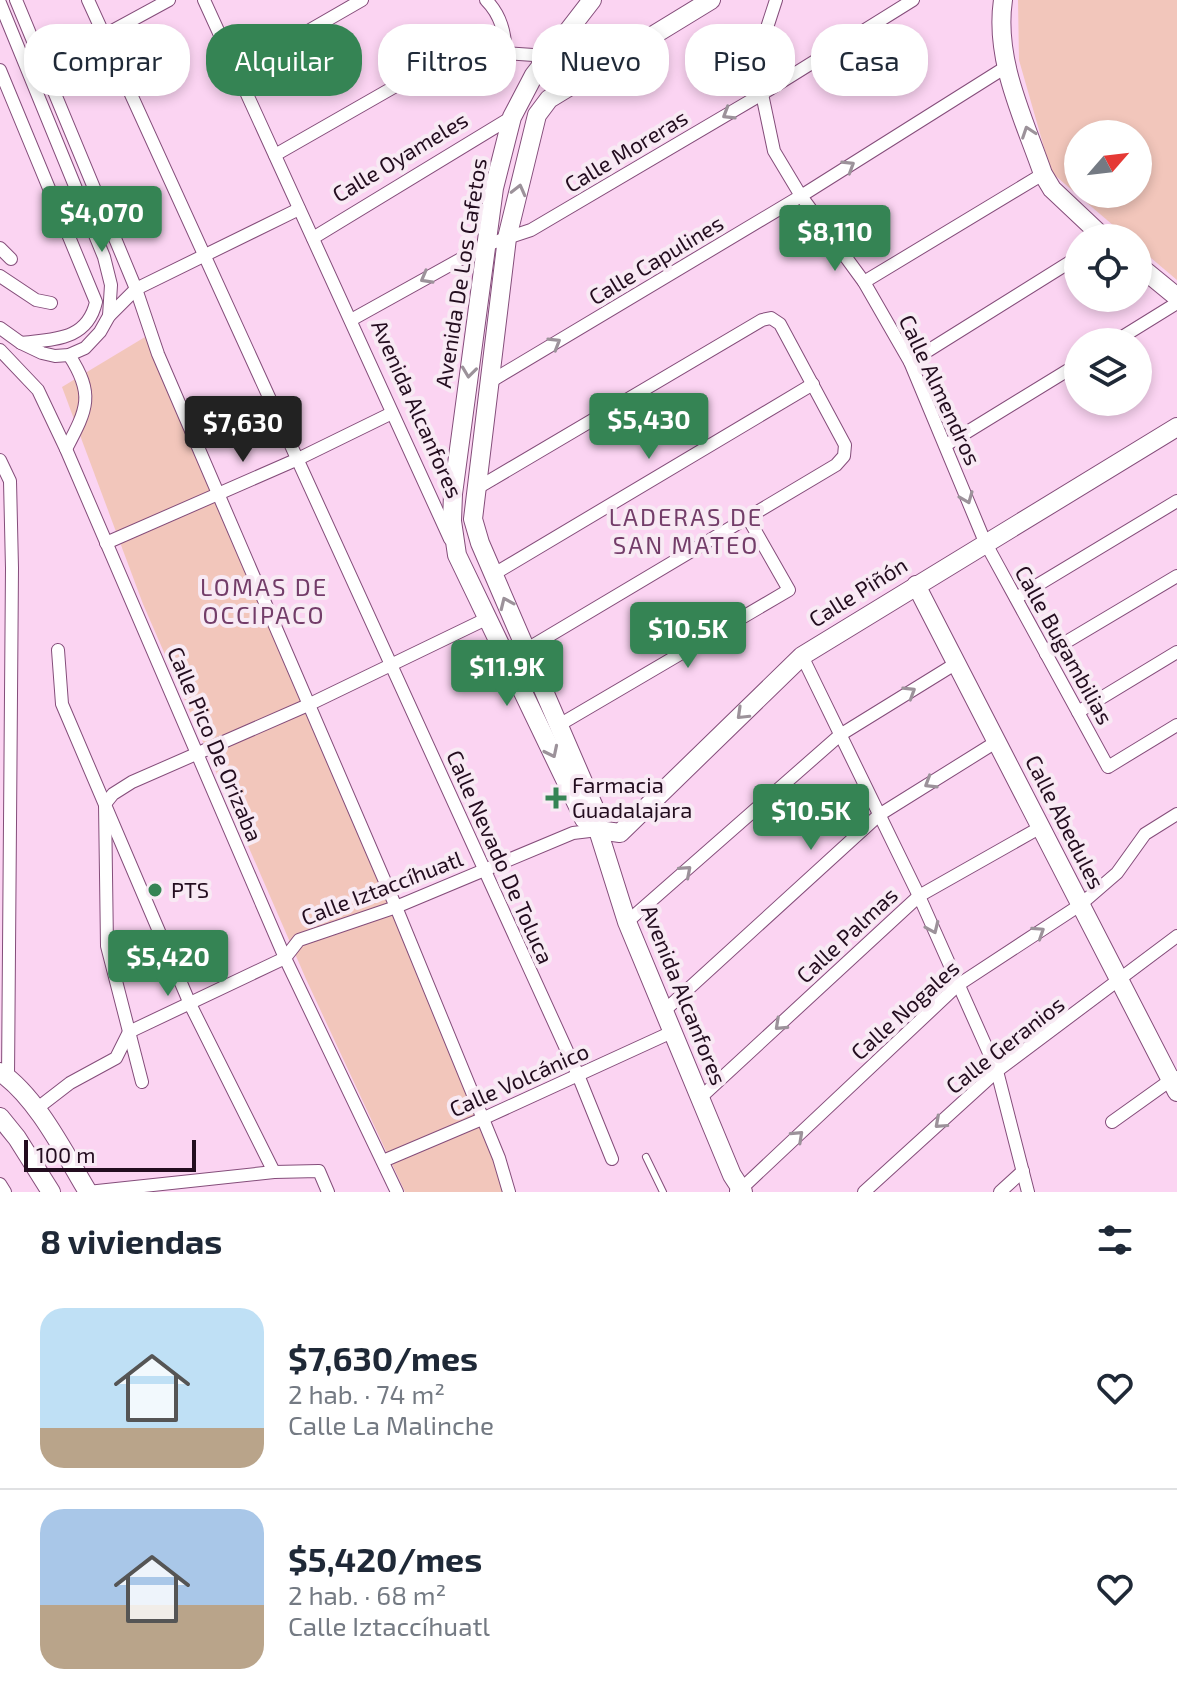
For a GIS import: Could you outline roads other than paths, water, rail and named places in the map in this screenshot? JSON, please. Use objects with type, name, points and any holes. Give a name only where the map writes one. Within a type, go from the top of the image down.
[{"type":"street","points":[[16,0],[26,24]]},
{"type":"street","name":"Calle Nevado De Toluca","points":[[88,0],[99,24]]},
{"type":"street","points":[[126,24],[169,0]]},
{"type":"street","name":"Avenida Alcanfores","points":[[204,0],[215,24]]},
{"type":"street","points":[[320,24],[362,0]]},
{"type":"street","name":"Avenida De Los Cafetos","points":[[573,24],[592,0]]},
{"type":"street","name":"Avenida De Los Cafetos","points":[[480,543],[473,519],[474,490],[507,238],[537,115],[549,99],[711,0]]},
{"type":"street","name":"Calle Almendros","points":[[769,24],[776,0]]},
{"type":"street","name":"Calle Moreras","points":[[795,73],[913,0]]},
{"type":"street","points":[[1003,0],[1000,22],[1006,67],[1043,174],[1052,189],[1089,224]]},
{"type":"street","points":[[492,2],[501,24]]},
{"type":"street","points":[[0,3],[104,257],[111,285],[109,316]]},
{"type":"street","name":"Calle Capulines","points":[[488,383],[801,196],[1006,67]]},
{"type":"street","points":[[0,70],[96,302],[93,316],[83,328],[65,337],[21,343]]},
{"type":"street","name":"Avenida De Los Cafetos","points":[[457,555],[452,521],[453,494],[494,188],[512,117],[532,79]]},
{"type":"street","points":[[56,96],[136,289],[158,354],[396,907],[499,1158],[509,1192]]},
{"type":"street","name":"Calle Nevado De Toluca","points":[[131,96],[578,1075],[612,1159]]},
{"type":"street","name":"Avenida Alcanfores","points":[[248,96],[486,619],[584,819],[598,830]]},
{"type":"street","points":[[275,155],[378,96]]},
{"type":"street","name":"Calle Moreras","points":[[351,320],[486,245],[531,230],[759,96]]},
{"type":"street","name":"Calle Almendros","points":[[762,96],[774,151],[801,196],[864,282],[910,362],[985,542]]},
{"type":"street","name":"Calle Oyameles","points":[[313,238],[512,117]]},
{"type":"street","points":[[864,282],[1043,174]]},
{"type":"street","points":[[0,328],[21,343],[55,356],[69,355],[85,348],[109,316],[136,289],[299,209]]},
{"type":"street","points":[[0,248],[11,259]]},
{"type":"street","points":[[910,362],[1064,266]]},
{"type":"street","points":[[0,276],[36,300],[51,303]]},
{"type":"street","points":[[1152,276],[1177,297]]},
{"type":"street","points":[[1137,328],[1177,303]]},
{"type":"street","points":[[474,490],[762,320],[771,318],[780,324],[845,445],[844,456],[836,465],[527,649]]},
{"type":"street","name":"Calle Pico De Orizaba","points":[[0,350],[38,390],[66,449],[285,958],[397,1192]]},
{"type":"street","points":[[66,449],[81,420],[87,399],[83,376],[69,355]]},
{"type":"street","points":[[946,445],[1064,373]]},
{"type":"street","points":[[494,574],[813,384]]},
{"type":"street","points":[[106,543],[298,459],[392,413]]},
{"type":"street","name":"Calle Piñón","points":[[598,830],[620,833],[802,656],[1177,427]]},
{"type":"street","points":[[0,460],[10,481],[6,568],[4,1075],[39,1114],[88,1192],[274,1172],[319,1171],[328,1192]]},
{"type":"street","points":[[1016,598],[1177,501]]},
{"type":"street","points":[[559,725],[789,590],[748,518]]},
{"type":"street","name":"Calle Bugambilias","points":[[985,542],[1108,767],[1177,725]]},
{"type":"street","points":[[457,555],[480,543]]},
{"type":"street","name":"Avenida Alcanfores","points":[[480,543],[597,814],[598,830],[627,922],[736,1188]]},
{"type":"street","points":[[1046,654],[1177,576]]},
{"type":"street","name":"Calle Abedules","points":[[916,585],[1175,1083]]},
{"type":"street","points":[[142,1082],[107,946],[105,804],[113,794],[132,782],[308,705],[486,619]]},
{"type":"street","points":[[58,650],[62,704],[190,1004],[274,1172]]},
{"type":"street","points":[[1078,712],[1177,652]]},
{"type":"street","points":[[802,656],[919,896],[997,1071],[1028,1192]]},
{"type":"street","points":[[627,922],[840,735],[955,664]]},
{"type":"street","points":[[663,1012],[879,815],[996,742]]},
{"type":"street","name":"Calle Nogales","points":[[736,1188],[958,985],[1080,905],[1117,873],[1145,834],[1177,814]]},
{"type":"street","name":"Calle Palmas","points":[[700,1098],[919,896],[1041,827]]},
{"type":"street","name":"Calle Iztaccíhuatl","points":[[39,1114],[70,1083],[116,1058],[129,1032],[285,958],[299,940],[396,907],[573,833],[598,830]]},
{"type":"street","name":"Calle Geranios","points":[[864,1192],[997,1071],[1177,936]]},
{"type":"street","name":"Calle Volcánico","points":[[383,1161],[672,1032]]},
{"type":"street","points":[[1112,1122],[1175,1083]]},
{"type":"street","points":[[17,1138],[33,1132],[39,1114]]},
{"type":"street","points":[[0,1118],[17,1138],[51,1192]]},
{"type":"street","points":[[28,1155],[34,1142],[40,1138],[54,1137]]},
{"type":"street","points":[[1000,1192],[1023,1171]]},
{"type":"street","points":[[0,1184],[5,1192]]},
{"type":"lane","points":[[646,1157],[663,1192]]},
{"type":"place","name":"Farmacia Guadalajara","points":[[556,798]]},
{"type":"place","name":"PTS","points":[[155,890]]},
{"type":"district","name":"LADERAS DE SAN MATEO","points":[[686,532]]},
{"type":"district","name":"LOMAS DE OCCIPACO","points":[[264,602]]}]
